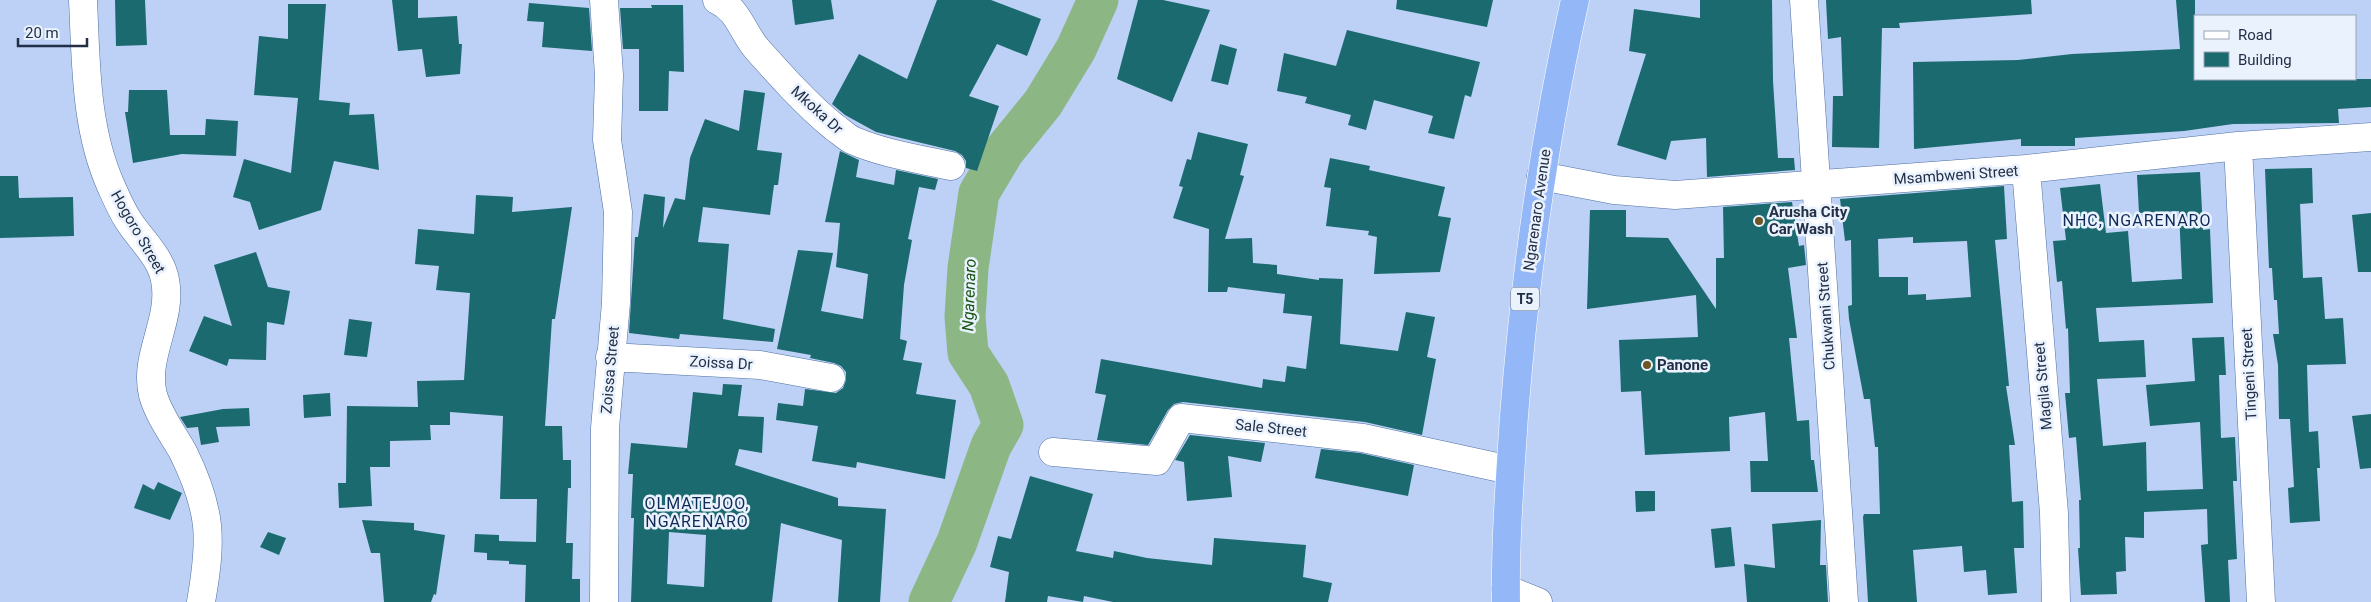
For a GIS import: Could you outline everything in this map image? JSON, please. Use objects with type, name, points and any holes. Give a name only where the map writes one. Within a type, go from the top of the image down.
[{"type":"highway","name":"Ngarenaro Avenue","points":[[1506,596],[1510,470],[1519,354],[1534,218],[1560,66],[1575,0]]},
{"type":"street","name":"Hogoro Street","points":[[83,0],[88,93],[97,145],[110,184],[120,205],[156,259],[166,283],[167,304],[153,358],[152,389],[158,407],[183,452],[200,490],[207,512],[208,562],[201,602]]},
{"type":"street","name":"Zoissa Street","points":[[604,0],[609,75],[607,140],[618,212],[616,304],[604,428],[604,602]]},
{"type":"street","name":"Mkoka Dr","points":[[717,0],[735,13],[754,45],[790,86],[851,140],[889,153],[952,166]]},
{"type":"street","name":"Chukwani Street","points":[[1804,0],[1818,186],[1844,602]]},
{"type":"street","name":"Msambweni Street","points":[[1541,176],[1614,190],[1675,195],[1818,186],[2026,169],[2238,146],[2371,137]]},
{"type":"street","name":"Tingeni Street","points":[[2238,146],[2261,602]]},
{"type":"street","name":"Magila Street","points":[[2026,169],[2054,514],[2056,602]]},
{"type":"street","name":"Zoissa Dr","points":[[610,357],[760,365],[831,378]]},
{"type":"street","name":"Sale Street","points":[[1053,452],[1157,461],[1181,418],[1363,438],[1510,470]]},
{"type":"street","points":[[1506,596],[1538,602]]},
{"type":"building","points":[[115,0],[145,0],[147,45],[116,46]]},
{"type":"building","points":[[392,0],[418,0],[418,18],[457,16],[459,44],[462,44],[460,74],[426,77],[422,49],[398,51]]},
{"type":"building","points":[[792,0],[831,0],[834,19],[795,25]]},
{"type":"building","points":[[937,0],[991,0],[1041,19],[1027,56],[997,44],[969,96],[999,106],[977,171],[966,168],[966,161],[962,155],[955,151],[876,132],[845,115],[832,104],[859,54],[907,79]]},
{"type":"building","points":[[1138,0],[1163,0],[1210,10],[1172,102],[1117,79]]},
{"type":"building","points":[[1397,0],[1493,0],[1487,27],[1396,9]]},
{"type":"building","points":[[1700,0],[1772,0],[1773,81],[1778,158],[1794,158],[1795,170],[1707,177],[1706,138],[1671,141],[1666,160],[1617,145],[1646,54],[1629,51],[1634,9],[1700,18]]},
{"type":"building","points":[[1826,0],[2031,0],[2032,14],[1899,23],[1900,28],[1882,28],[1879,148],[1832,147],[1833,96],[1843,96],[1841,37],[1828,39]]},
{"type":"building","points":[[2176,0],[2195,0],[2194,80],[2371,79],[2371,107],[2338,109],[2339,123],[2233,124],[2184,131],[2075,138],[2075,146],[2021,146],[2021,139],[1914,149],[1913,62],[2018,60],[2072,54],[2180,49]]},
{"type":"building","points":[[529,3],[589,8],[592,51],[542,47],[544,22],[527,21]]},
{"type":"building","points":[[288,4],[326,4],[319,100],[350,103],[349,115],[374,114],[379,170],[334,161],[321,210],[259,230],[250,202],[233,197],[244,159],[291,173],[298,98],[254,95],[259,36],[288,39]]},
{"type":"building","points":[[651,5],[683,5],[684,72],[669,71],[668,111],[639,111],[639,49],[623,49],[620,8],[652,8]]},
{"type":"building","points":[[1347,30],[1480,62],[1471,97],[1465,95],[1454,139],[1428,133],[1433,116],[1374,100],[1366,130],[1348,125],[1351,115],[1305,103],[1307,97],[1277,91],[1284,53],[1336,66]]},
{"type":"building","points":[[1220,44],[1237,49],[1228,85],[1211,81]]},
{"type":"building","points":[[129,90],[167,90],[170,135],[205,135],[206,119],[238,121],[236,156],[182,154],[133,163],[125,112],[128,112]]},
{"type":"building","points":[[744,90],[765,93],[757,150],[782,153],[778,185],[774,185],[770,215],[703,207],[698,242],[729,244],[723,319],[775,329],[773,342],[680,334],[679,339],[629,333],[635,237],[638,237],[644,194],[665,197],[663,228],[675,198],[685,200],[690,158],[705,119],[739,131]]},
{"type":"building","points":[[1198,132],[1248,144],[1240,175],[1244,176],[1225,239],[1252,238],[1253,263],[1277,265],[1277,274],[1319,280],[1319,278],[1343,279],[1340,344],[1398,351],[1406,312],[1435,317],[1427,357],[1436,359],[1422,435],[1365,422],[1183,402],[1174,404],[1168,410],[1148,445],[1097,440],[1106,395],[1095,393],[1101,359],[1262,388],[1263,379],[1285,382],[1287,366],[1306,369],[1312,316],[1283,313],[1285,294],[1228,287],[1227,292],[1208,292],[1209,229],[1173,218],[1183,187],[1179,186],[1187,159],[1191,160]]},
{"type":"building","points":[[840,151],[859,160],[856,177],[894,185],[896,170],[938,179],[935,190],[919,187],[908,239],[912,240],[904,285],[900,339],[907,341],[903,360],[922,363],[916,394],[956,400],[945,479],[857,462],[856,468],[812,461],[818,426],[776,420],[778,403],[803,406],[805,389],[836,393],[843,388],[846,380],[846,372],[841,366],[810,358],[811,355],[777,349],[798,250],[833,253],[821,311],[863,319],[868,274],[836,267],[840,223],[825,222]]},
{"type":"building","points":[[1330,158],[1370,166],[1369,170],[1445,187],[1438,216],[1451,218],[1440,272],[1374,274],[1377,237],[1368,235],[1369,231],[1326,226],[1331,188],[1324,187]]},
{"type":"building","points":[[2312,168],[2313,203],[2300,204],[2303,278],[2322,277],[2325,319],[2343,318],[2346,364],[2307,365],[2309,432],[2318,431],[2320,468],[2317,468],[2320,521],[2290,523],[2288,488],[2294,487],[2290,419],[2279,419],[2278,365],[2273,334],[2279,334],[2277,300],[2274,300],[2272,268],[2269,268],[2265,169]]},
{"type":"building","points":[[2200,172],[2203,230],[2210,229],[2213,303],[2096,308],[2099,342],[2144,340],[2146,377],[2097,379],[2103,446],[2146,442],[2147,491],[2203,489],[2200,422],[2150,426],[2146,385],[2195,381],[2192,338],[2224,337],[2226,375],[2219,375],[2221,438],[2235,437],[2237,481],[2233,481],[2237,559],[2228,560],[2230,602],[2205,602],[2201,545],[2208,544],[2207,509],[2144,512],[2144,538],[2125,537],[2126,571],[2116,572],[2117,594],[2081,595],[2078,548],[2080,548],[2079,500],[2081,500],[2076,437],[2069,438],[2065,393],[2070,393],[2068,328],[2066,329],[2062,281],[2057,282],[2053,241],[2066,240],[2060,188],[2100,184],[2106,233],[2128,231],[2132,282],[2182,279],[2179,211],[2139,213],[2137,175]]},
{"type":"building","points":[[0,176],[18,176],[19,198],[73,197],[74,236],[0,238]]},
{"type":"building","points":[[2004,186],[2007,239],[1995,240],[2009,386],[2006,386],[2015,445],[2009,445],[2012,502],[2023,501],[2024,548],[2014,548],[2017,593],[1988,595],[1986,570],[1964,572],[1962,546],[1913,550],[1917,602],[1868,602],[1863,517],[1864,514],[1880,514],[1878,447],[1875,447],[1870,399],[1864,399],[1849,319],[1848,306],[1852,305],[1851,240],[1845,241],[1840,199]],"holes":[[[1913,237],[1913,243],[1967,241],[1971,297],[1926,300],[1926,294],[1908,295],[1908,277],[1879,277],[1878,239]]]},
{"type":"building","points":[[476,195],[513,197],[512,212],[572,207],[555,319],[552,319],[545,426],[562,426],[563,460],[571,460],[571,488],[568,488],[566,543],[573,543],[572,579],[580,579],[580,602],[525,602],[526,565],[509,564],[509,561],[487,560],[487,553],[474,552],[475,534],[499,535],[499,541],[536,542],[537,499],[500,499],[503,416],[450,412],[450,425],[430,425],[431,440],[390,441],[390,467],[370,467],[372,506],[339,508],[338,483],[346,483],[347,406],[418,407],[417,381],[464,380],[470,293],[436,290],[439,266],[415,264],[418,229],[474,234]]},
{"type":"building","points":[[1792,202],[1799,246],[1804,245],[1806,265],[1788,268],[1797,338],[1789,338],[1797,421],[1809,420],[1811,460],[1814,460],[1818,492],[1751,492],[1750,461],[1768,461],[1765,412],[1729,417],[1730,451],[1645,455],[1641,391],[1621,392],[1619,340],[1698,337],[1696,295],[1587,309],[1590,210],[1626,210],[1626,237],[1668,238],[1716,309],[1716,258],[1724,258],[1723,207]]},
{"type":"building","points":[[2371,213],[2371,272],[2358,272],[2352,215]]},
{"type":"building","points":[[256,252],[268,287],[290,291],[284,325],[267,322],[266,360],[229,359],[227,366],[189,351],[204,316],[232,326],[214,265]]},
{"type":"building","points":[[349,319],[372,322],[367,357],[344,355]]},
{"type":"building","points":[[723,384],[742,385],[738,416],[764,417],[762,453],[739,449],[735,465],[838,498],[838,506],[886,509],[880,602],[838,602],[842,540],[781,523],[772,602],[631,602],[634,518],[631,518],[633,474],[628,474],[631,443],[687,448],[693,392],[722,395]],"holes":[[[669,532],[706,535],[704,587],[667,584]]]},
{"type":"building","points":[[330,393],[331,416],[304,418],[303,395]]},
{"type":"building","points":[[249,408],[250,426],[216,427],[219,442],[201,445],[198,427],[187,428],[180,417],[223,409]]},
{"type":"building","points":[[2371,414],[2371,468],[2360,469],[2352,416]]},
{"type":"building","points":[[1190,435],[1265,443],[1261,462],[1228,456],[1232,497],[1187,501],[1184,462],[1175,460]]},
{"type":"building","points":[[1321,449],[1360,453],[1414,465],[1408,496],[1315,478]]},
{"type":"building","points":[[1030,476],[1093,494],[1076,551],[1113,558],[1114,551],[1147,558],[1212,565],[1214,538],[1306,545],[1303,577],[1332,583],[1328,602],[1113,602],[1084,596],[1083,602],[1048,596],[1047,602],[1005,602],[1009,572],[990,567],[998,536],[1011,539]]},
{"type":"building","points":[[158,482],[182,493],[170,520],[134,508],[143,484],[154,490]]},
{"type":"building","points":[[1635,491],[1655,491],[1655,511],[1636,512]]},
{"type":"building","points":[[362,520],[414,523],[414,530],[445,535],[436,595],[434,594],[431,602],[384,602],[380,553],[371,553]]},
{"type":"building","points":[[1821,520],[1820,565],[1826,565],[1828,602],[1747,602],[1744,564],[1775,568],[1772,524]]},
{"type":"building","points":[[1731,527],[1735,566],[1715,568],[1711,529]]},
{"type":"building","points":[[268,532],[286,538],[279,555],[260,547]]},
{"type":"waterway","name":"Ngarenaro","points":[[929,602],[957,542],[991,446],[1003,425],[989,385],[968,353],[965,317],[968,268],[979,193],[1004,151],[1043,103],[1076,49],[1098,0]]},
{"type":"place","name":"Arusha City Car Wash","points":[[1759,221]]},
{"type":"place","name":"Panone","points":[[1647,365]]},
{"type":"district","name":"NHC, NGARENARO","points":[[2137,220]]},
{"type":"district","name":"OLMATEJOO, NGARENARO","points":[[697,512]]}]
